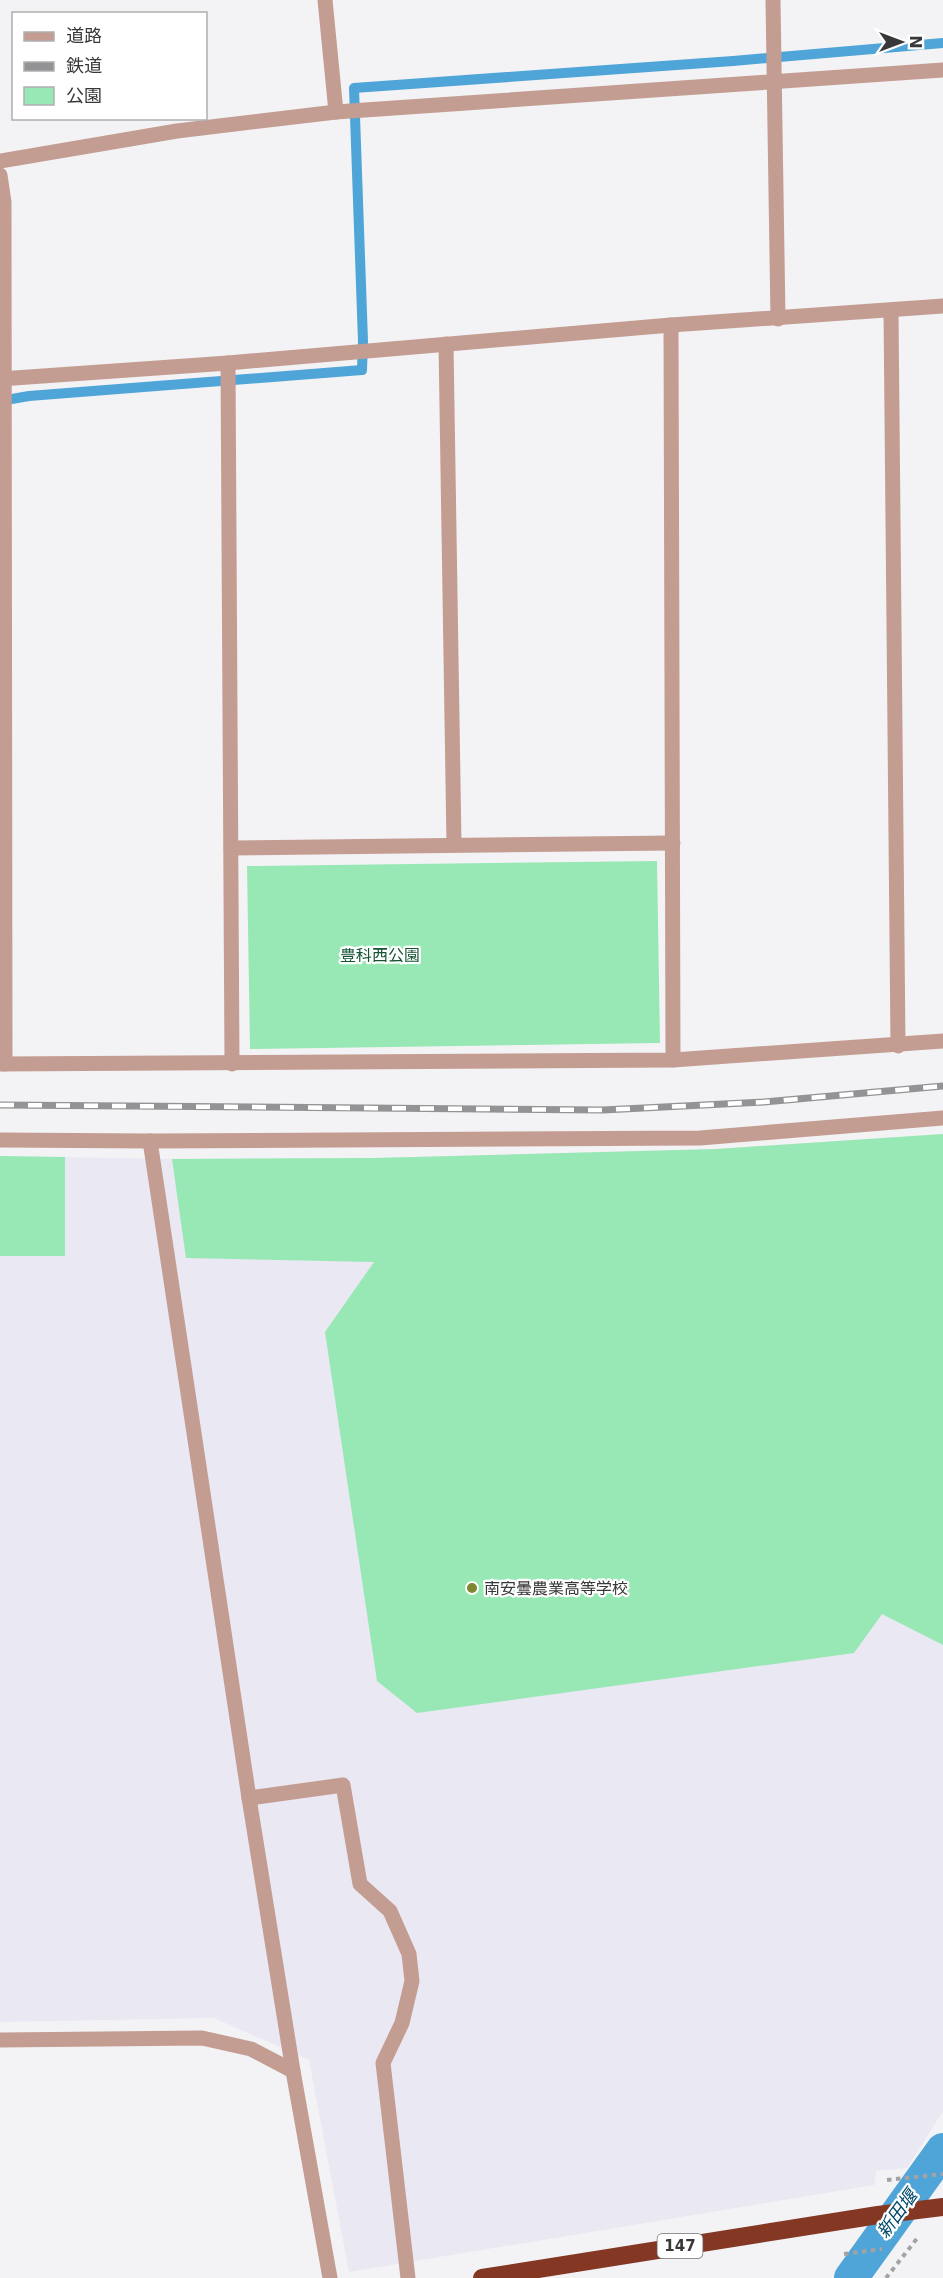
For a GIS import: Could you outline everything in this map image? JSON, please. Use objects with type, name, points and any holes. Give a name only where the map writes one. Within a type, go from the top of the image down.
[{"type":"highway","name":"147","points":[[482,2278],[942,2206]]},
{"type":"street","points":[[325,0],[336,112]]},
{"type":"street","points":[[773,0],[778,319]]},
{"type":"street","points":[[0,161],[177,131],[336,112],[943,70]]},
{"type":"street","points":[[0,175],[4,202],[3,1064],[673,1060],[898,1046],[943,1041]]},
{"type":"street","points":[[3,379],[228,363],[671,325],[943,306]]},
{"type":"street","points":[[891,311],[898,1046]]},
{"type":"street","points":[[671,325],[673,1060]]},
{"type":"street","points":[[446,345],[454,844]]},
{"type":"street","points":[[228,363],[232,1064]]},
{"type":"street","points":[[231,848],[674,843]]},
{"type":"street","points":[[0,1140],[700,1138],[943,1118]]},
{"type":"street","points":[[150,1141],[249,1798],[293,2071],[330,2278]]},
{"type":"street","points":[[249,1798],[343,1785],[360,1884],[390,1911],[409,1954],[412,1981],[402,2023],[383,2063],[408,2278]]},
{"type":"street","points":[[0,2040],[202,2038],[251,2049],[293,2071]]},
{"type":"path","points":[[887,2180],[943,2174]]},
{"type":"path","points":[[886,2278],[942,2206]]},
{"type":"path","points":[[844,2254],[882,2249]]},
{"type":"shaded area","name":"南安曇農業高等学校","points":[[943,1134],[943,2111],[907,2168],[876,2171],[874,2185],[349,2272],[309,2060],[214,2018],[0,2022],[0,1156],[172,1159],[374,1158],[716,1149]]},
{"type":"green space","name":"豊科西公園","points":[[657,861],[660,1043],[250,1049],[247,866]]},
{"type":"green space","points":[[943,1134],[943,1645],[882,1614],[854,1653],[417,1713],[377,1681],[325,1332],[374,1262],[186,1258],[172,1159],[374,1158],[716,1149]]},
{"type":"green space","points":[[0,1156],[65,1157],[65,1256],[0,1256]]},
{"type":"waterway","points":[[0,401],[29,396],[362,370],[363,341],[354,88],[733,61],[943,43]]},
{"type":"waterway","name":"新田堰","points":[[851,2278],[943,2150]]},
{"type":"railway","points":[[0,1105],[603,1110],[764,1102],[943,1086]]},
{"type":"place","name":"南安曇農業高等学校","points":[[472,1588]]}]
